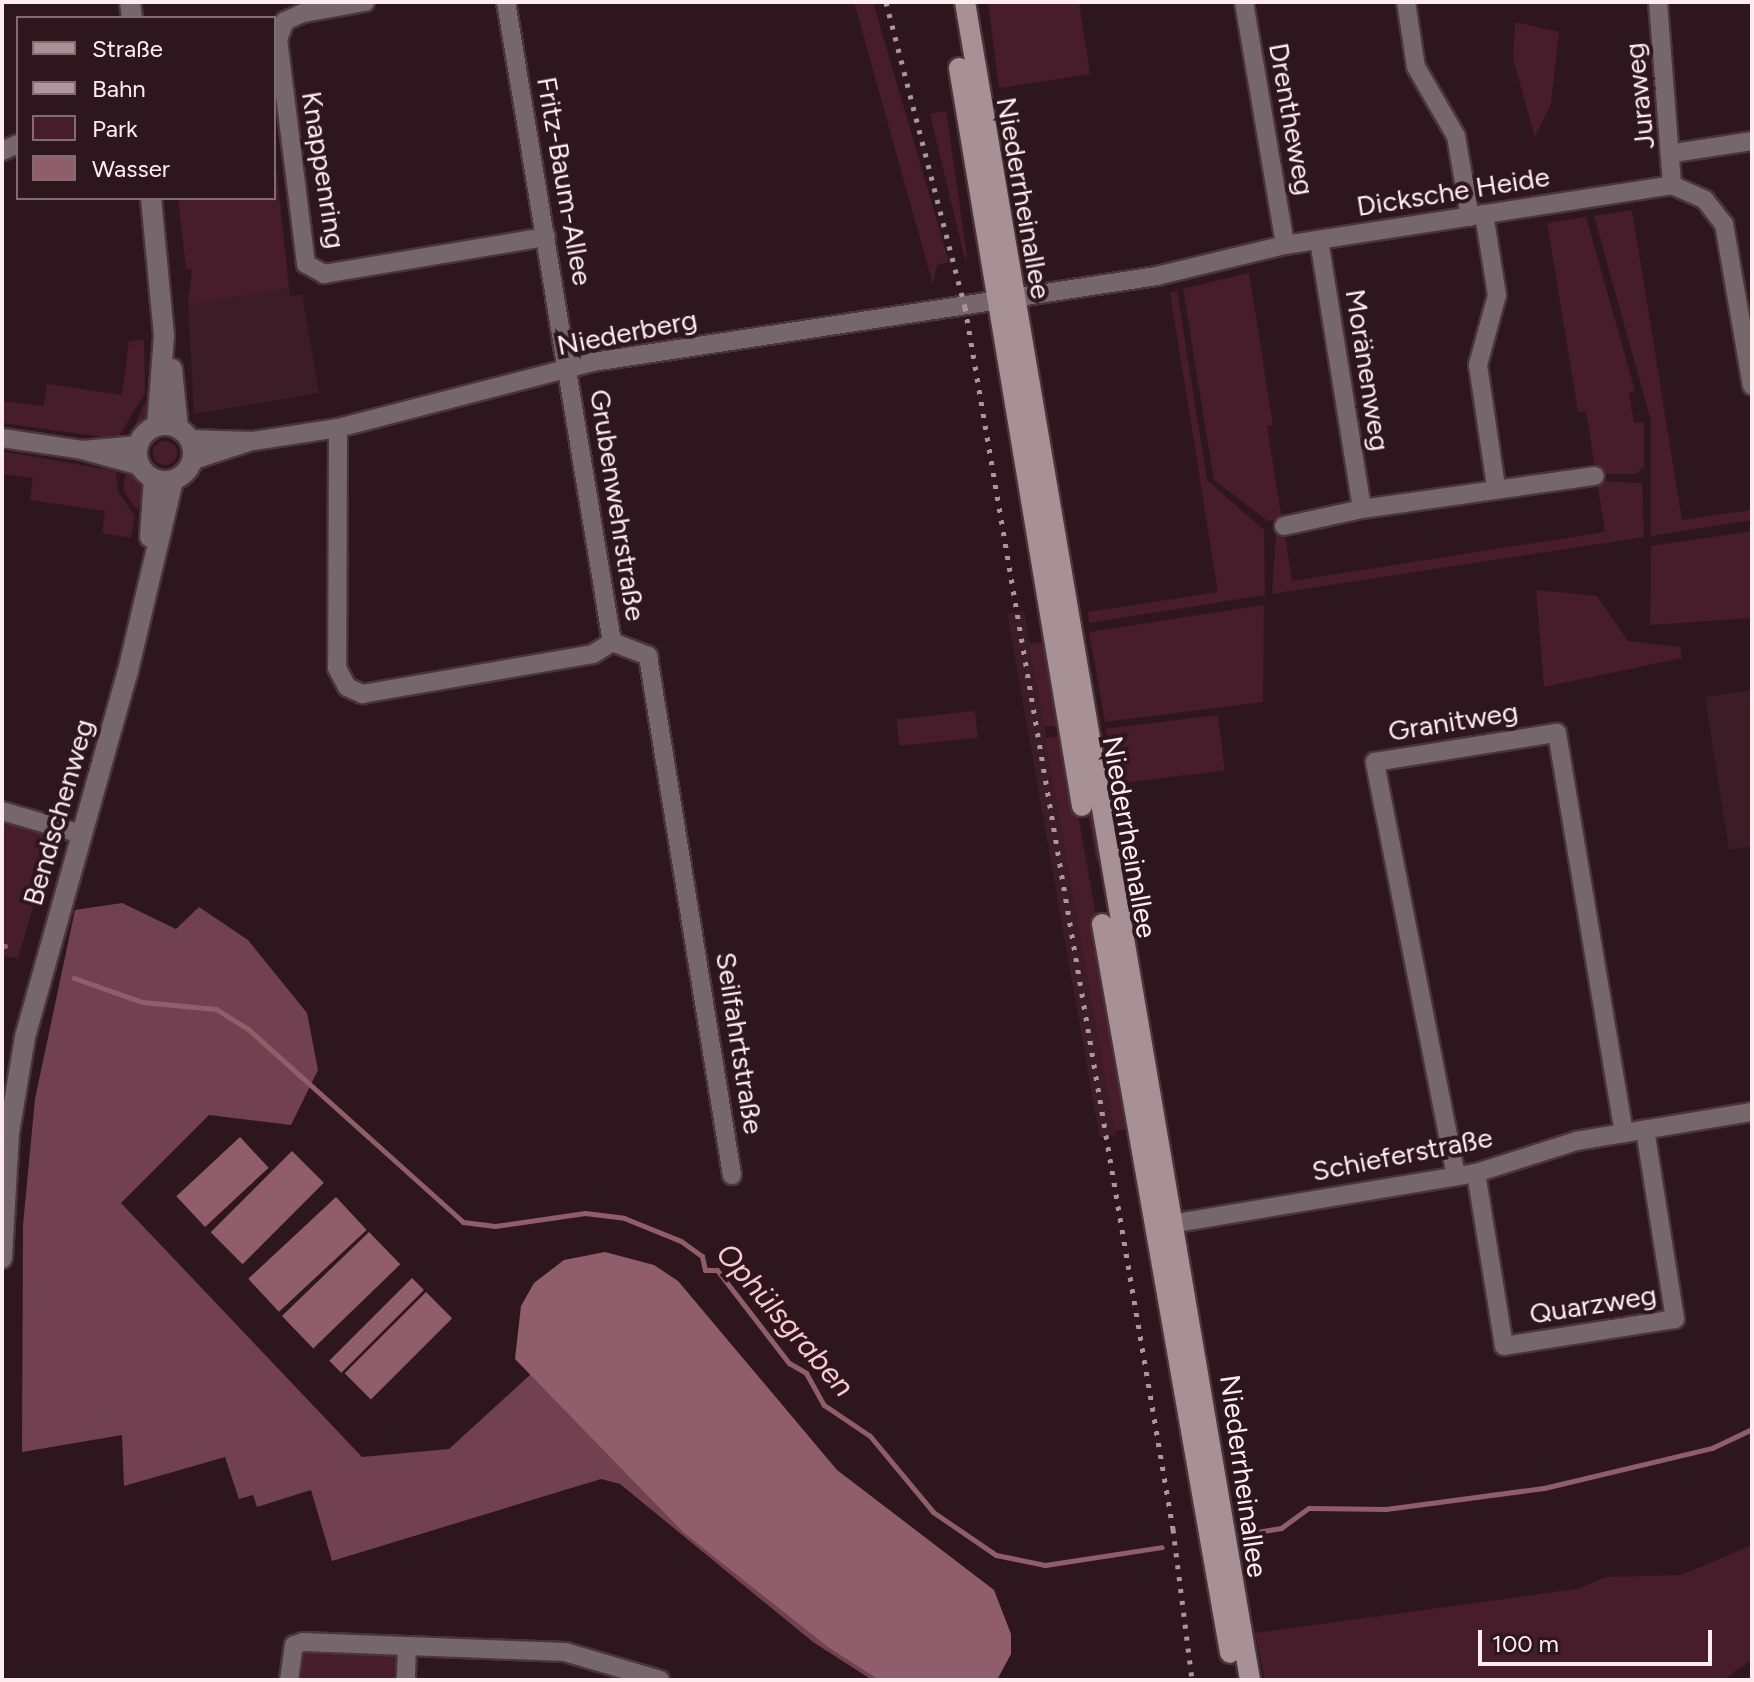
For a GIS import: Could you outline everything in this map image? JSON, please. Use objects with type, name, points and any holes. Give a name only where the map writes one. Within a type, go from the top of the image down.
[{"type":"main road","name":"Niederrheinallee","points":[[951,2],[994,302],[1250,1680]]},
{"type":"main road","name":"Niederrheinallee","points":[[965,2],[1238,1680]]},
{"type":"street","name":"Knappenring","points":[[365,2],[303,13],[285,21],[278,39],[306,264],[324,274],[546,237]]},
{"type":"street","name":"Fritz-Baum-Allee","points":[[506,2],[568,369]]},
{"type":"street","name":"Drentheweg","points":[[1244,2],[1285,245]]},
{"type":"street","points":[[1406,2],[1416,67],[1456,136],[1497,295],[1478,365],[1496,487]]},
{"type":"street","name":"Juraweg","points":[[1658,2],[1674,153],[1672,185]]},
{"type":"street","points":[[1674,153],[1752,141]]},
{"type":"street","name":"Dicksche Heide","points":[[1015,299],[1285,245],[1672,185]]},
{"type":"street","points":[[1672,185],[1705,200],[1724,224],[1744,294],[1752,386]]},
{"type":"street","points":[[2,438],[82,450],[156,475],[191,461],[175,431],[151,200]]},
{"type":"street","name":"Moränenweg","points":[[1319,240],[1362,509]]},
{"type":"street","name":"Niederberg","points":[[191,461],[253,441],[338,428],[568,369],[1015,299]]},
{"type":"street","name":"Grubenwehrstraße","points":[[338,428],[337,668],[347,687],[362,694],[593,654],[612,642],[568,369]]},
{"type":"street","name":"Niederberg","points":[[175,431],[253,441]]},
{"type":"street","points":[[82,450],[138,445],[175,431]]},
{"type":"street","name":"Bendschenweg","points":[[2,1258],[9,1133],[25,1037],[148,573],[156,475],[138,445]]},
{"type":"street","points":[[1284,526],[1362,509],[1496,487],[1595,476]]},
{"type":"street","name":"Seilfahrtstraße","points":[[612,642],[648,656],[732,1175]]},
{"type":"street","name":"Granitweg","points":[[1456,1176],[1375,762],[1557,733],[1624,1133]]},
{"type":"street","points":[[2,811],[81,834]]},
{"type":"street","name":"Schieferstraße","points":[[1165,1225],[1476,1173],[1624,1133],[1752,1112]]},
{"type":"street","name":"Quarzweg","points":[[1476,1173],[1504,1346],[1675,1319],[1645,1129]]},
{"type":"street","points":[[289,1680],[294,1645],[303,1642],[565,1652],[660,1680]]},
{"type":"street","points":[[406,1680],[407,1646]]},
{"type":"shaded area","points":[[289,288],[290,296],[302,294],[319,393],[194,414],[188,305]]},
{"type":"shaded area","points":[[1024,611],[1116,1135],[1100,1138],[1007,614]]},
{"type":"shaded area","points":[[1752,690],[1752,846],[1729,850],[1705,697]]},
{"type":"shaded area","points":[[122,903],[176,929],[199,907],[248,940],[307,1013],[318,1070],[291,1125],[209,1115],[121,1203],[362,1457],[449,1449],[531,1374],[901,1680],[872,1680],[813,1642],[620,1484],[601,1479],[332,1561],[311,1490],[257,1507],[253,1495],[239,1499],[225,1457],[124,1486],[122,1435],[22,1452],[23,1225],[35,1099],[75,910]]},
{"type":"green space","points":[[854,2],[873,2],[949,262],[937,265],[933,285]]},
{"type":"green space","points":[[988,2],[1079,2],[1090,74],[999,88]]},
{"type":"green space","points":[[1515,22],[1559,32],[1551,104],[1535,137],[1513,59]]},
{"type":"green space","points":[[946,111],[967,256],[965,260],[930,114]]},
{"type":"green space","points":[[276,167],[289,288],[188,305],[192,269],[186,269],[178,200],[276,200]]},
{"type":"green space","points":[[1632,210],[1682,520],[1751,510],[1752,520],[1651,536],[1651,421],[1594,216]]},
{"type":"green space","points":[[1586,217],[1635,391],[1629,393],[1634,423],[1644,422],[1644,467],[1635,474],[1596,474],[1586,411],[1578,412],[1547,223]]},
{"type":"green space","points":[[1249,273],[1273,425],[1267,426],[1282,520],[1268,521],[1214,480],[1183,289]]},
{"type":"green space","points":[[1177,291],[1207,480],[1264,530],[1265,595],[1089,623],[1088,612],[1218,592],[1170,292]]},
{"type":"green space","points":[[144,340],[145,393],[117,439],[2,423],[2,401],[43,406],[47,384],[122,395],[129,341]]},
{"type":"green space","points":[[145,402],[154,402],[151,418],[129,440]]},
{"type":"green space","points":[[165,441],[176,448],[177,453],[170,464],[165,465],[154,458],[153,453],[160,442]]},
{"type":"green space","points":[[2,451],[116,471],[118,492],[135,516],[131,538],[102,533],[105,511],[30,500],[33,478],[2,474]]},
{"type":"green space","points":[[126,467],[145,481],[148,510],[136,508],[123,490]]},
{"type":"green space","points":[[1597,481],[1642,483],[1644,537],[1272,594],[1276,533],[1284,531],[1292,581],[1605,532]]},
{"type":"green space","points":[[1752,531],[1752,618],[1650,625],[1651,546]]},
{"type":"green space","points":[[1536,590],[1597,596],[1628,641],[1680,647],[1682,658],[1544,687]]},
{"type":"green space","points":[[1264,605],[1263,702],[1105,722],[1089,632]]},
{"type":"green space","points":[[1049,641],[1063,726],[1058,727],[1044,726],[1029,644]]},
{"type":"green space","points":[[975,711],[978,738],[899,746],[896,719]]},
{"type":"green space","points":[[1218,715],[1225,771],[1113,784],[1106,729]]},
{"type":"green space","points":[[1080,734],[1102,859],[1096,860],[1074,735]]},
{"type":"green space","points":[[1064,735],[1133,1128],[1115,1131],[1045,738]]},
{"type":"green space","points":[[2,821],[54,837],[18,958],[2,956]]},
{"type":"green space","points":[[1752,1545],[1752,1660],[1723,1680],[1265,1680],[1255,1633],[1577,1589],[1606,1577],[1681,1575]]},
{"type":"green space","points":[[304,1652],[396,1654],[403,1680],[295,1680]]},
{"type":"water","points":[[240,1137],[269,1168],[205,1227],[176,1196]]},
{"type":"water","points":[[292,1151],[324,1183],[243,1264],[211,1232]]},
{"type":"water","points":[[336,1197],[367,1230],[279,1312],[248,1279]]},
{"type":"water","points":[[369,1232],[400,1264],[313,1348],[282,1316]]},
{"type":"water","points":[[605,1252],[654,1265],[678,1281],[837,1470],[994,1590],[1011,1634],[1011,1654],[997,1680],[879,1680],[828,1647],[684,1533],[515,1359],[521,1306],[534,1283],[564,1260]]},
{"type":"water","points":[[412,1278],[424,1290],[341,1373],[329,1361]]},
{"type":"water","points":[[426,1292],[452,1318],[371,1399],[345,1373]]},
{"type":"waterway","name":"Ophülsgraben","points":[[74,978],[142,1002],[216,1009],[248,1029],[463,1222],[495,1226],[585,1213],[624,1218],[681,1241],[702,1256],[705,1270],[717,1270],[789,1363],[806,1373],[824,1405],[870,1436],[933,1512],[996,1555],[1045,1565],[1162,1547]]},
{"type":"waterway","points":[[1233,1536],[1281,1528],[1309,1508],[1386,1509],[1544,1488],[1712,1448],[1752,1429]]},
{"type":"railway","points":[[886,2],[965,307],[1173,1529],[1192,1680]]}]
